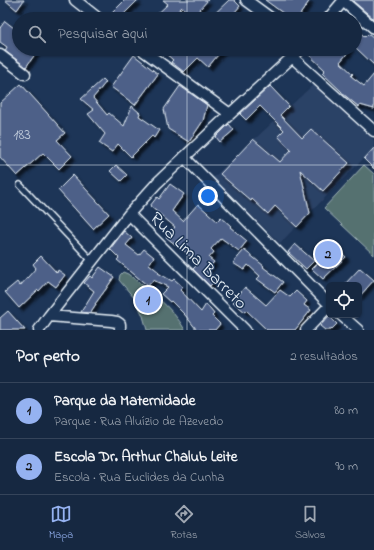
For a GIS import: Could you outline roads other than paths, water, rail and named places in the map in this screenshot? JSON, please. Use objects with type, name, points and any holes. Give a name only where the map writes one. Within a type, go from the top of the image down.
[{"type":"street","points":[[75,0],[90,12]]},
{"type":"street","points":[[246,0],[262,12]]},
{"type":"street","points":[[334,12],[344,1],[356,12]]},
{"type":"street","points":[[362,17],[374,28]]},
{"type":"street","points":[[0,55],[25,74]]},
{"type":"street","points":[[151,56],[230,114]]},
{"type":"street","points":[[39,330],[92,261],[157,183],[292,56],[374,130]]},
{"type":"street","points":[[184,157],[326,302]]},
{"type":"street","name":"Rua Lima Barreto","points":[[130,214],[245,330]]},
{"type":"street","points":[[306,330],[326,308]]},
{"type":"street","points":[[49,316],[117,322],[120,324],[120,330]]},
{"type":"street","points":[[344,318],[358,330]]},
{"type":"lane","points":[[20,185],[92,261]]},
{"type":"place","name":"Escola Dr. Arthur Chalub Leite","points":[[328,254]]},
{"type":"place","name":"Parque da Maternidade","points":[[148,300]]}]
